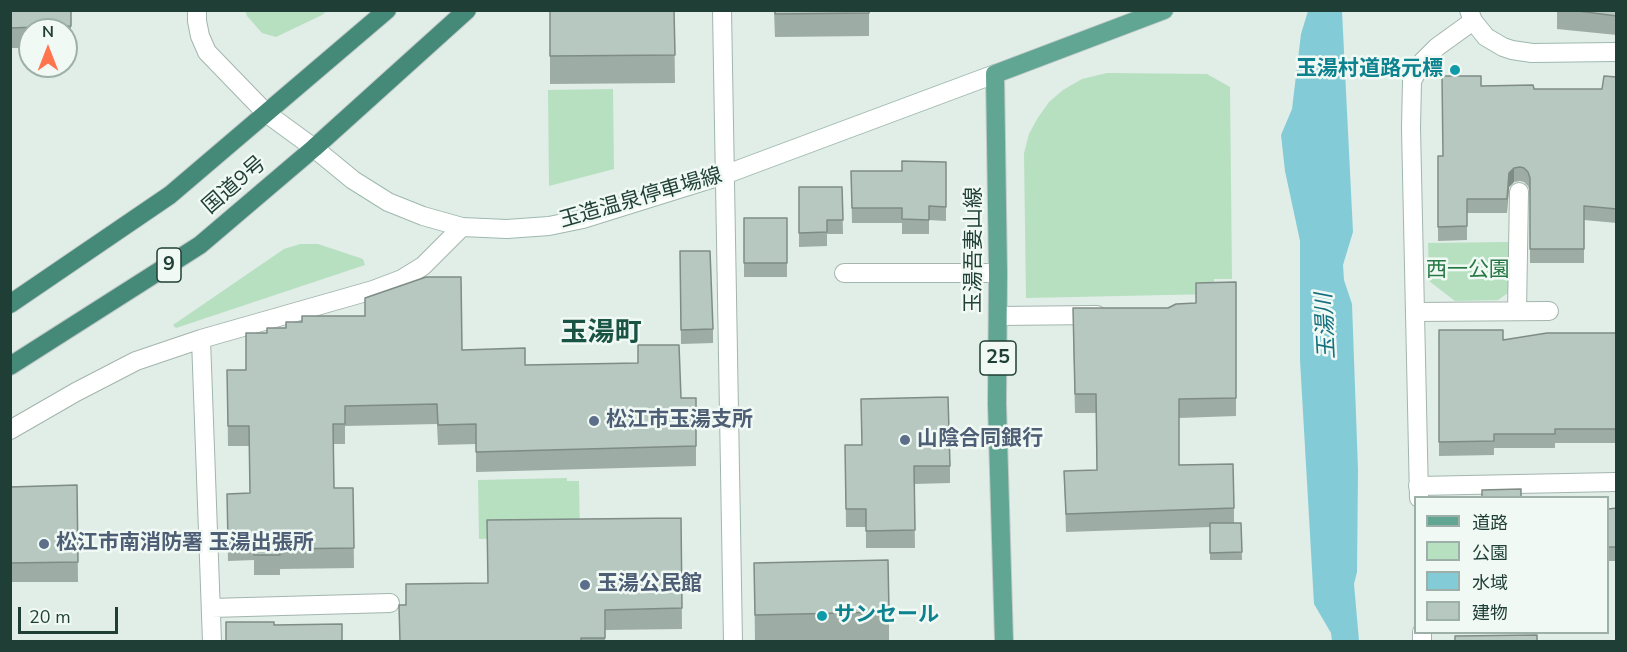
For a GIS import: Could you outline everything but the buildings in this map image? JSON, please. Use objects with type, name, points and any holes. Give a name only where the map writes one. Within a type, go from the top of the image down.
[{"type":"highway","name":"国道9号","points":[[10,304],[170,195],[387,10]]},
{"type":"highway","name":"国道9号","points":[[10,366],[200,245],[314,148],[466,10]]},
{"type":"main road","points":[[995,74],[1164,10]]},
{"type":"main road","name":"玉湯吾妻山線","points":[[995,74],[999,273],[997,404],[1004,642]]},
{"type":"street","name":"玉造温泉停車場線","points":[[196,10],[196,21],[207,52],[266,113],[353,180],[388,202],[423,216],[462,227],[507,229],[549,226],[583,219],[724,175],[995,74]]},
{"type":"street","points":[[722,10],[733,642]]},
{"type":"street","points":[[1617,52],[1532,53],[1512,50],[1492,42],[1471,16],[1423,61],[1412,81],[1411,128],[1419,492],[1617,482]]},
{"type":"street","points":[[1517,311],[1519,192]]},
{"type":"street","points":[[10,430],[75,392],[136,361],[201,339],[373,290],[402,279],[423,266],[462,227]]},
{"type":"street","points":[[844,273],[999,273]]},
{"type":"street","points":[[1415,312],[1549,311]]},
{"type":"street","points":[[998,316],[1112,315]]},
{"type":"street","points":[[201,339],[212,642]]},
{"type":"street","points":[[211,608],[390,603]]},
{"type":"green space","points":[[245,11],[327,11],[276,37],[262,33]]},
{"type":"green space","points":[[1107,73],[1207,74],[1230,87],[1232,279],[1214,279],[1214,294],[1026,298],[1024,153],[1029,134],[1049,102],[1063,90],[1082,79]]},
{"type":"green space","points":[[613,89],[614,169],[549,186],[548,90]]},
{"type":"green space","name":"西一公園","points":[[1508,242],[1508,293],[1498,300],[1455,301],[1429,281],[1428,243]]},
{"type":"green space","points":[[300,244],[318,244],[363,259],[365,265],[176,328],[173,325],[284,249]]},
{"type":"green space","points":[[567,478],[567,481],[579,481],[580,536],[479,539],[478,480]]},
{"type":"water","name":"玉湯川","points":[[1308,11],[1342,11],[1353,232],[1343,265],[1344,280],[1352,304],[1358,470],[1357,572],[1354,584],[1359,641],[1332,641],[1331,633],[1314,604],[1300,360],[1300,241],[1285,171],[1281,135],[1292,109],[1301,34]]},
{"type":"place","name":"玉湯村道路元標","points":[[1455,70]]},
{"type":"place","name":"松江市玉湯支所","points":[[594,421]]},
{"type":"place","name":"山陰合同銀行","points":[[905,440]]},
{"type":"place","name":"松江市南消防署 玉湯出張所","points":[[44,544]]},
{"type":"place","name":"玉湯公民館","points":[[585,585]]},
{"type":"place","name":"サンセール","points":[[822,616]]},
{"type":"district","name":"玉湯町","points":[[601,334]]}]
